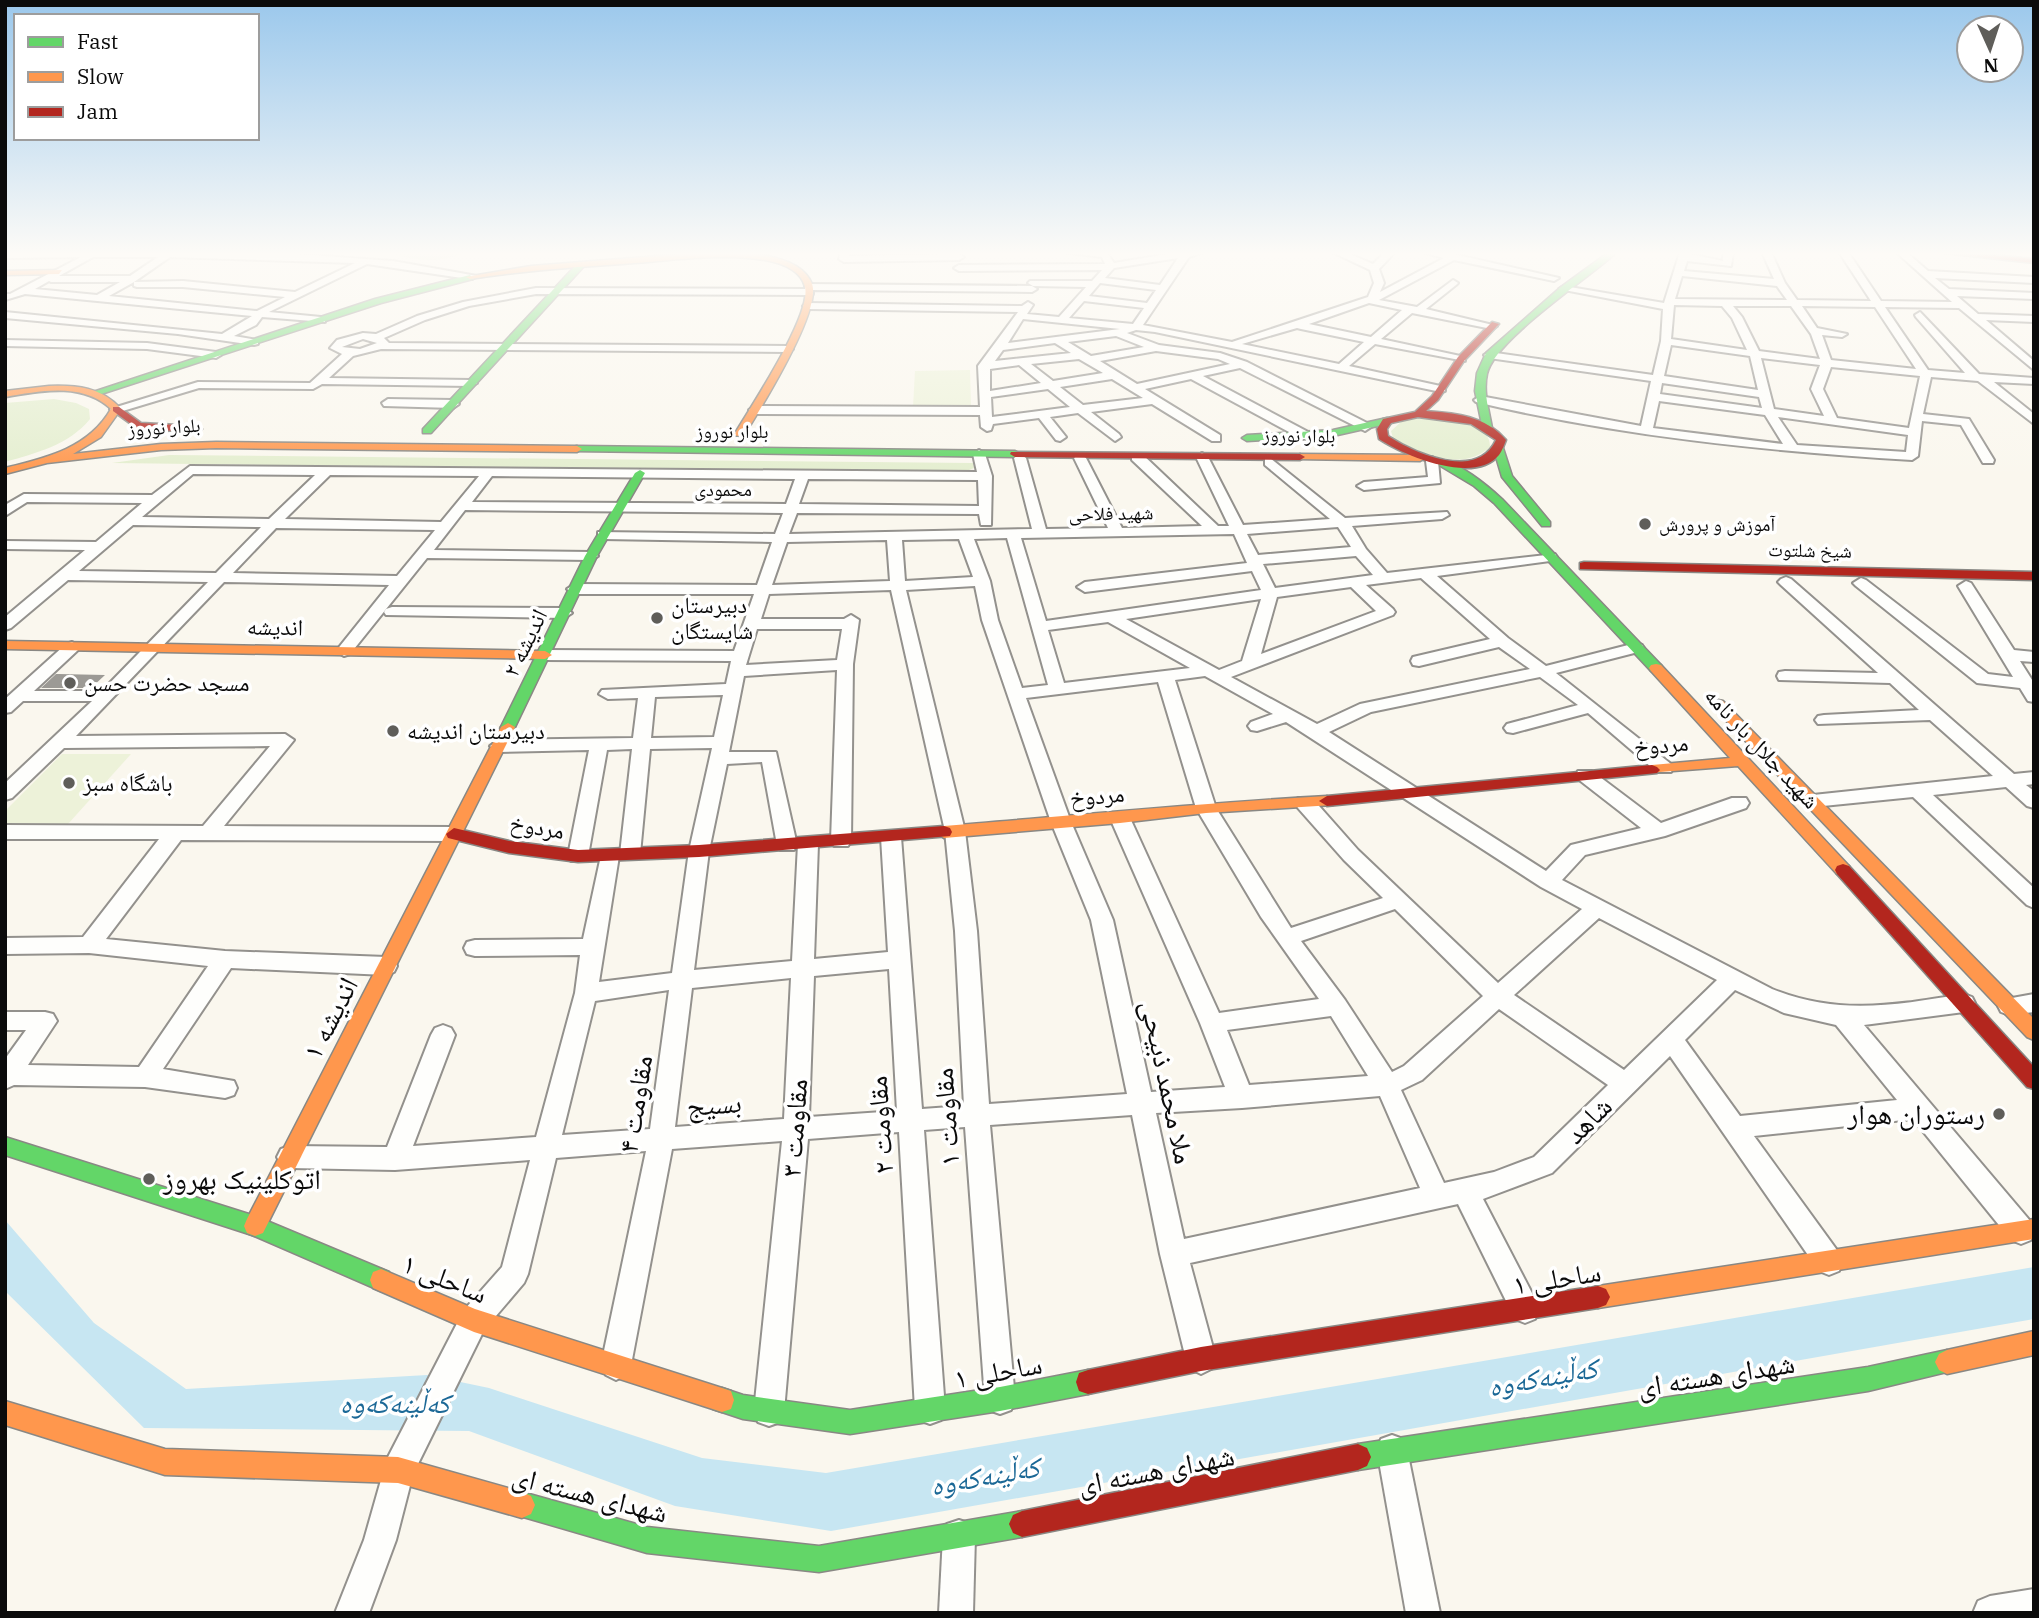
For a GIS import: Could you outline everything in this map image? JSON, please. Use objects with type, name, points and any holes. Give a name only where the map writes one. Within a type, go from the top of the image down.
[{"type":"main road","points":[[5,394],[61,390],[95,393],[297,328]]},
{"type":"main road","points":[[302,328],[330,333],[338,328]]},
{"type":"main road","points":[[427,431],[524,328]]},
{"type":"main road","points":[[746,435],[798,328]]},
{"type":"main road","points":[[760,410],[798,328]]},
{"type":"main road","points":[[1418,414],[1428,407],[1459,362],[1492,328]]},
{"type":"main road","points":[[1518,328],[1486,362],[1479,409],[1487,428],[1500,443],[1499,450],[1510,481],[1553,533]]},
{"type":"main road","points":[[1459,362],[1486,362]]},
{"type":"main road","name":"بلوار نوروز","points":[[95,393],[110,400],[116,409],[138,426],[185,429],[864,436]]},
{"type":"main road","points":[[5,471],[44,460],[99,433],[109,425],[116,409]]},
{"type":"main road","name":"بلوار نوروز","points":[[1178,438],[1306,436],[1365,427],[1418,414],[1455,417],[1487,428]]},
{"type":"main road","name":"شهید جلال بار نامه","points":[[1387,421],[1382,429],[1383,437],[1403,453],[1432,461],[1478,484],[1550,557],[1744,761],[2034,1081]]},
{"type":"main road","points":[[161,447],[155,441],[158,438],[185,429]]},
{"type":"main road","points":[[1036,437],[1121,437]]},
{"type":"main road","name":"بلوار نوروز","points":[[44,460],[161,447],[979,454],[1473,462],[1485,459],[1499,450]]},
{"type":"main road","name":"اندیشه ۲","points":[[454,834],[545,655],[591,556],[640,473]]},
{"type":"main road","points":[[1478,484],[1485,478],[1510,481]]},
{"type":"main road","points":[[1570,551],[1584,566]]},
{"type":"main road","name":"شیخ شلتوت","points":[[1584,566],[2034,576]]},
{"type":"main road","name":"شیخ شلتوت","points":[[1584,566],[1598,580],[2034,588]]},
{"type":"main road","name":"اندیشه","points":[[5,645],[545,655]]},
{"type":"main road","name":"شهید جلال بار نامه","points":[[1710,695],[2034,1032]]},
{"type":"main road","name":"مردوخ","points":[[454,834],[509,846],[578,856],[699,851],[1120,818],[1206,808],[1305,803],[1744,761]]},
{"type":"main road","name":"اندیشه ۱","points":[[256,1226],[454,834]]},
{"type":"main road","name":"ساحلی ۱","points":[[5,1146],[256,1226],[474,1320],[743,1407],[850,1422],[1000,1399],[1201,1359],[2027,1230]]},
{"type":"main road","name":"شهدای هسته ای","points":[[5,1413],[165,1462],[398,1470],[660,1542],[819,1559],[959,1536],[1392,1450],[1868,1379],[2034,1343]]},
{"type":"street","points":[[129,328],[254,342]]},
{"type":"street","points":[[224,337],[243,328]]},
{"type":"street","points":[[312,328],[378,341],[506,346],[788,349]]},
{"type":"street","points":[[316,383],[350,353],[409,328]]},
{"type":"street","points":[[987,427],[984,366],[1012,328]]},
{"type":"street","points":[[999,347],[1117,333],[1134,328]]},
{"type":"street","points":[[1139,328],[1233,343],[1441,389]]},
{"type":"street","points":[[1233,343],[1287,328]]},
{"type":"street","points":[[1308,328],[1459,362]]},
{"type":"street","points":[[1343,366],[1390,328]]},
{"type":"street","points":[[1646,431],[1667,328]]},
{"type":"street","points":[[1742,328],[1755,355],[1769,412],[1793,449]]},
{"type":"street","points":[[1812,328],[1827,363],[1817,389],[1832,420]]},
{"type":"street","points":[[1837,328],[1849,344]]},
{"type":"street","points":[[1480,400],[1646,431],[1793,449],[1912,456],[1916,418],[1926,375],[1893,328]]},
{"type":"street","points":[[1932,328],[1979,378],[2034,420]]},
{"type":"street","points":[[1987,328],[2034,367]]},
{"type":"street","points":[[1815,331],[1842,334]]},
{"type":"street","points":[[330,333],[335,348],[350,353]]},
{"type":"street","points":[[1117,333],[1156,347],[1220,356],[1365,427]]},
{"type":"street","points":[[1329,342],[1339,334]]},
{"type":"street","points":[[1058,340],[1216,438]]},
{"type":"street","points":[[1666,341],[1755,355],[1926,375],[2034,381]]},
{"type":"street","points":[[5,343],[147,346],[216,355]]},
{"type":"street","points":[[2009,346],[2034,347]]},
{"type":"street","points":[[984,366],[1086,357],[1156,347]]},
{"type":"street","points":[[1309,360],[1319,351]]},
{"type":"street","points":[[1135,388],[1243,365],[1280,354]]},
{"type":"street","points":[[1022,362],[1080,410],[1121,437]]},
{"type":"street","points":[[1486,362],[1764,394]]},
{"type":"street","points":[[985,396],[1115,375]]},
{"type":"street","points":[[1193,375],[1306,436]]},
{"type":"street","points":[[116,409],[198,385],[471,383]]},
{"type":"street","points":[[1655,397],[1914,432]]},
{"type":"street","points":[[760,410],[987,427],[1042,414],[1155,400]]},
{"type":"street","points":[[388,403],[453,404]]},
{"type":"street","points":[[1042,414],[1073,437]]},
{"type":"street","points":[[1916,418],[1965,422],[1988,460]]},
{"type":"street","points":[[979,454],[985,476],[986,534]]},
{"type":"street","points":[[1137,457],[1214,530]]},
{"type":"street","points":[[1202,457],[1270,593],[1248,666]]},
{"type":"street","points":[[1020,458],[1040,533]]},
{"type":"street","points":[[1080,458],[1117,532]]},
{"type":"street","points":[[1364,486],[1435,480],[1432,461]]},
{"type":"street","points":[[1270,462],[1343,523],[1360,551],[1384,579]]},
{"type":"street","points":[[5,625],[190,470],[985,476]]},
{"type":"street","points":[[8,789],[107,696],[272,524],[327,471]]},
{"type":"street","points":[[344,651],[489,472]]},
{"type":"street","name":"مقاومت ۴","points":[[616,1364],[661,1139],[699,851],[733,689],[762,590],[803,474]]},
{"type":"street","points":[[5,512],[24,498],[153,499]]},
{"type":"street","name":"محمودی","points":[[461,506],[985,510]]},
{"type":"street","name":"شهید فلاحی","points":[[780,538],[1238,530],[1442,515]]},
{"type":"street","points":[[129,521],[445,526]]},
{"type":"street","points":[[1013,534],[1057,688]]},
{"type":"street","points":[[603,535],[780,538]]},
{"type":"street","points":[[965,535],[982,581],[990,620],[1016,694],[1166,676],[1213,674],[1248,666],[1387,612],[1354,582]]},
{"type":"street","name":"مقاومت ۱","points":[[894,536],[899,586],[955,831],[967,931],[977,1116],[1000,1399]]},
{"type":"street","points":[[5,545],[100,546]]},
{"type":"street","points":[[1086,587],[1360,551]]},
{"type":"street","points":[[423,554],[591,556]]},
{"type":"street","points":[[1038,627],[1270,593],[1550,557]]},
{"type":"street","points":[[1424,573],[1502,641],[1591,707],[1664,768]]},
{"type":"street","points":[[65,575],[401,581]]},
{"type":"street","points":[[575,589],[762,590],[982,581]]},
{"type":"street","points":[[1786,582],[2034,802]]},
{"type":"street","points":[[1861,583],[1983,679],[2029,690]]},
{"type":"street","points":[[1966,586],[2029,690]]},
{"type":"street","points":[[5,606],[28,606]]},
{"type":"street","points":[[392,612],[564,613]]},
{"type":"street","points":[[1111,617],[1289,715],[1548,882],[1784,1006],[1844,1018],[1871,1018],[1964,1003]]},
{"type":"street","points":[[751,624],[851,622],[845,664],[841,841]]},
{"type":"street","points":[[1419,661],[1502,641]]},
{"type":"street","points":[[12,702],[72,647]]},
{"type":"street","points":[[1316,732],[1366,708],[1541,672],[1636,648]]},
{"type":"street","points":[[545,655],[739,664],[845,664]]},
{"type":"street","points":[[2009,655],[2034,657]]},
{"type":"street","points":[[1166,676],[1206,808],[1286,938],[1337,1006],[1387,1085],[1438,1198]]},
{"type":"street","points":[[1785,676],[1895,678]]},
{"type":"street","points":[[608,694],[733,689]]},
{"type":"street","points":[[352,1613],[380,1540],[398,1470],[474,1320],[514,1273],[586,993],[592,947],[620,855],[643,743],[647,693]]},
{"type":"street","name":"ملا محمد ذبیحی","points":[[1016,694],[1060,822],[1102,920],[1174,1254],[1201,1359]]},
{"type":"street","points":[[12,702],[107,696]]},
{"type":"street","points":[[1513,728],[1591,707]]},
{"type":"street","points":[[1824,720],[1935,714]]},
{"type":"street","points":[[1257,726],[1289,715]]},
{"type":"street","points":[[59,742],[285,740],[208,833]]},
{"type":"street","points":[[499,746],[643,743],[722,750]]},
{"type":"street","points":[[578,856],[599,744]]},
{"type":"street","name":"مقاومت ۳","points":[[722,750],[770,756],[797,844],[804,968],[796,1130],[769,1411]]},
{"type":"street","points":[[1585,775],[1658,831]]},
{"type":"street","points":[[1813,801],[2034,778]]},
{"type":"street","points":[[1917,790],[2034,900]]},
{"type":"street","points":[[1305,803],[1351,855],[1499,997],[1625,1083]]},
{"type":"street","points":[[1548,882],[1578,850],[1658,831],[1739,803]]},
{"type":"street","points":[[1120,818],[1212,1023],[1241,1098]]},
{"type":"street","points":[[5,832],[454,834]]},
{"type":"street","points":[[89,945],[175,833]]},
{"type":"street","name":"مقاومت ۲","points":[[891,837],[930,1409]]},
{"type":"street","points":[[1286,938],[1399,900]]},
{"type":"street","points":[[1387,1085],[1413,1073],[1597,907]]},
{"type":"street","points":[[8,948],[89,945],[225,960],[386,966]]},
{"type":"street","points":[[475,948],[592,947]]},
{"type":"street","points":[[586,993],[682,980],[901,959]]},
{"type":"street","points":[[145,1077],[225,960]]},
{"type":"street","name":"شاهد","points":[[1174,1254],[1438,1198],[1494,1184],[1543,1165],[1733,978]]},
{"type":"street","points":[[2009,1006],[2034,1003]]},
{"type":"street","points":[[1212,1023],[1337,1006]]},
{"type":"street","points":[[1844,1018],[1918,1108],[2027,1230]]},
{"type":"street","points":[[5,1021],[45,1021],[7,1077]]},
{"type":"street","points":[[395,1159],[443,1035]]},
{"type":"street","points":[[1671,1039],[1829,1262]]},
{"type":"street","points":[[7,1077],[145,1077],[225,1088]]},
{"type":"street","name":"بسیج","points":[[290,1157],[395,1159],[546,1146],[1241,1098],[1387,1085]]},
{"type":"street","points":[[1734,1127],[1918,1108]]},
{"type":"street","points":[[1465,1191],[1525,1309]]},
{"type":"street","points":[[1392,1450],[1423,1613]]},
{"type":"street","points":[[956,1613],[959,1536]]},
{"type":"street","points":[[1990,1613],[2034,1606]]},
{"type":"green space","points":[[970,370],[971,406],[913,407],[915,371]]},
{"type":"green space","points":[[54,399],[76,403],[89,409],[90,419],[62,442],[5,462],[5,403]]},
{"type":"green space","points":[[1415,418],[1472,426],[1488,438],[1490,447],[1479,455],[1454,460],[1428,454],[1393,438],[1391,431],[1402,421]]},
{"type":"green space","points":[[169,455],[973,463],[974,468],[961,473],[112,463]]},
{"type":"green space","name":"باشگاه سبز","points":[[62,754],[131,754],[68,824],[5,823],[5,811]]},
{"type":"water","name":"کەڵینەکەوە","points":[[5,1220],[94,1323],[186,1389],[427,1375],[489,1388],[702,1458],[826,1473],[2034,1267],[2034,1319],[831,1531],[675,1506],[469,1431],[144,1428],[5,1291]]},
{"type":"building","name":"مسجد حضرت حسن","points":[[56,674],[105,675],[91,688],[41,688]]},
{"type":"traffic: fast","points":[[95,393],[296,328]]},
{"type":"traffic: fast","points":[[427,431],[523,328]]},
{"type":"traffic: fast","points":[[1487,428],[1480,391],[1482,373],[1489,355],[1520,328]]},
{"type":"traffic: fast","points":[[1247,438],[1333,433],[1387,421]]},
{"type":"traffic: fast","points":[[577,449],[1015,454]]},
{"type":"traffic: fast","points":[[1499,450],[1507,477],[1546,524]]},
{"type":"traffic: fast","points":[[1443,463],[1478,484],[1498,501],[1656,668]]},
{"type":"traffic: fast","points":[[508,727],[591,556],[640,473]]},
{"type":"traffic: fast","points":[[5,1146],[255,1226],[381,1280]]},
{"type":"traffic: fast","points":[[1358,1457],[1868,1379],[1947,1362]]},
{"type":"traffic: fast","points":[[722,1400],[743,1407],[850,1422],[1000,1399],[1088,1382]]},
{"type":"traffic: fast","points":[[522,1505],[647,1540],[819,1559],[1022,1524]]},
{"type":"traffic: slow","points":[[739,435],[799,328]]},
{"type":"traffic: slow","points":[[5,394],[49,388],[79,389],[106,399],[116,409],[108,423],[84,444],[53,458],[5,471]]},
{"type":"traffic: slow","points":[[45,460],[161,447],[216,445],[577,449]]},
{"type":"traffic: slow","points":[[1300,457],[1420,458]]},
{"type":"traffic: slow","points":[[5,645],[545,655]]},
{"type":"traffic: slow","points":[[1656,668],[1843,870]]},
{"type":"traffic: slow","points":[[1718,704],[2034,1032]]},
{"type":"traffic: slow","points":[[255,1226],[508,727]]},
{"type":"traffic: slow","points":[[1652,770],[1744,761]]},
{"type":"traffic: slow","points":[[944,832],[1120,818],[1206,808],[1327,801]]},
{"type":"traffic: slow","points":[[1598,1297],[2034,1229]]},
{"type":"traffic: slow","points":[[381,1280],[474,1320],[722,1400]]},
{"type":"traffic: slow","points":[[1947,1362],[2034,1343]]},
{"type":"traffic: slow","points":[[5,1413],[165,1462],[398,1470],[522,1505]]},
{"type":"traffic: jam","points":[[1418,414],[1435,398],[1461,359],[1492,328]]},
{"type":"traffic: jam","points":[[116,409],[138,426],[197,429]]},
{"type":"traffic: jam","points":[[1418,414],[1474,422],[1485,426],[1501,440],[1495,454],[1482,462],[1466,464],[1428,458],[1410,452],[1383,437],[1382,429],[1387,421],[1418,414]]},
{"type":"traffic: jam","points":[[1015,454],[1300,457]]},
{"type":"traffic: jam","points":[[1584,566],[2034,576]]},
{"type":"traffic: jam","points":[[1327,801],[1652,770]]},
{"type":"traffic: jam","points":[[454,834],[509,847],[578,856],[699,851],[944,832]]},
{"type":"traffic: jam","points":[[1843,870],[2034,1081]]},
{"type":"traffic: jam","points":[[1088,1382],[1201,1359],[1598,1297]]},
{"type":"traffic: jam","points":[[1022,1524],[1358,1457]]},
{"type":"place","name":"آموزش و پرورش","points":[[1645,524]]},
{"type":"place","name":"دبیرستان شایستگان","points":[[657,618]]},
{"type":"place","name":"مسجد حضرت حسن","points":[[70,683]]},
{"type":"place","name":"دبیرستان اندیشه","points":[[393,731]]},
{"type":"place","name":"باشگاه سبز","points":[[69,783]]},
{"type":"place","name":"رستوران هوار","points":[[1999,1114]]},
{"type":"place","name":"اتوکلینیک بهروز","points":[[149,1179]]}]
